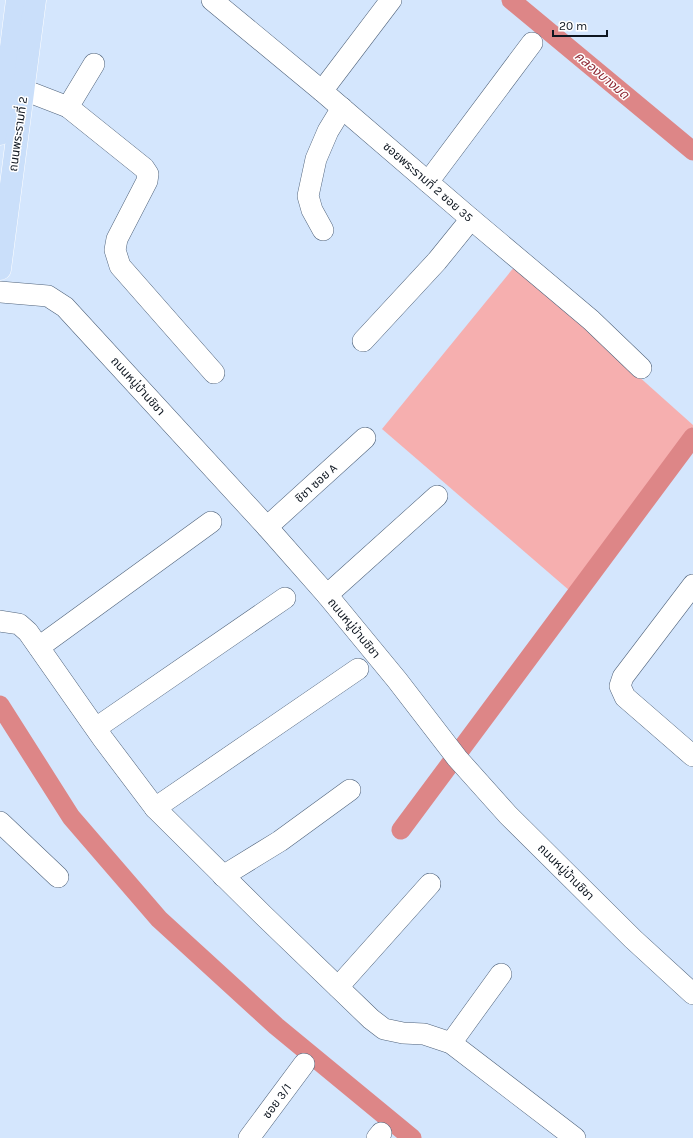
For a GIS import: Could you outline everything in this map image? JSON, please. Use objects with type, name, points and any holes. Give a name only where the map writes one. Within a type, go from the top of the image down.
[{"type":"main road","points":[[0,134],[17,0]]},
{"type":"main road","name":"ถนนพระรามที่ 2","points":[[0,268],[35,0]]},
{"type":"street","name":"ซอยพระรามที่ 2 ซอย 35","points":[[212,0],[322,91],[591,320],[641,368]]},
{"type":"street","points":[[322,91],[391,0]]},
{"type":"street","points":[[428,182],[532,43]]},
{"type":"street","points":[[68,107],[94,64]]},
{"type":"street","points":[[24,90],[68,107],[144,168],[148,174],[147,181],[117,239],[115,250],[120,266],[214,373]]},
{"type":"street","points":[[323,230],[312,210],[308,196],[316,159],[328,131],[342,108]]},
{"type":"street","points":[[363,341],[437,261],[471,219]]},
{"type":"street","name":"ถนนหมู่บ้านชิชา","points":[[0,292],[48,296],[65,307],[267,527],[327,595],[397,680],[451,750],[508,815],[633,939],[693,994]]},
{"type":"street","name":"ชิชา ซอย A","points":[[267,527],[366,438]]},
{"type":"street","points":[[327,595],[437,496]]},
{"type":"street","points":[[39,648],[211,522]]},
{"type":"street","points":[[693,585],[623,677],[620,686],[625,697],[693,756]]},
{"type":"street","points":[[96,728],[285,598]]},
{"type":"street","points":[[0,621],[19,624],[28,632],[154,808],[222,876],[371,1019],[384,1029],[403,1033],[424,1034],[451,1043],[575,1138]]},
{"type":"street","points":[[154,808],[358,669]]},
{"type":"street","points":[[222,876],[280,841],[350,790]]},
{"type":"street","points":[[0,822],[58,877]]},
{"type":"street","points":[[338,987],[430,884]]},
{"type":"street","points":[[451,1043],[501,974]]},
{"type":"street","name":"ซอย 3/1","points":[[249,1138],[304,1064]]},
{"type":"shaded area","points":[[515,266],[693,425],[570,591],[382,429]]},
{"type":"waterway","name":"คลองบางมด","points":[[511,0],[693,151]]},
{"type":"waterway","points":[[401,830],[693,437]]},
{"type":"waterway","points":[[0,705],[71,817],[159,919],[276,1026],[412,1138]]}]
